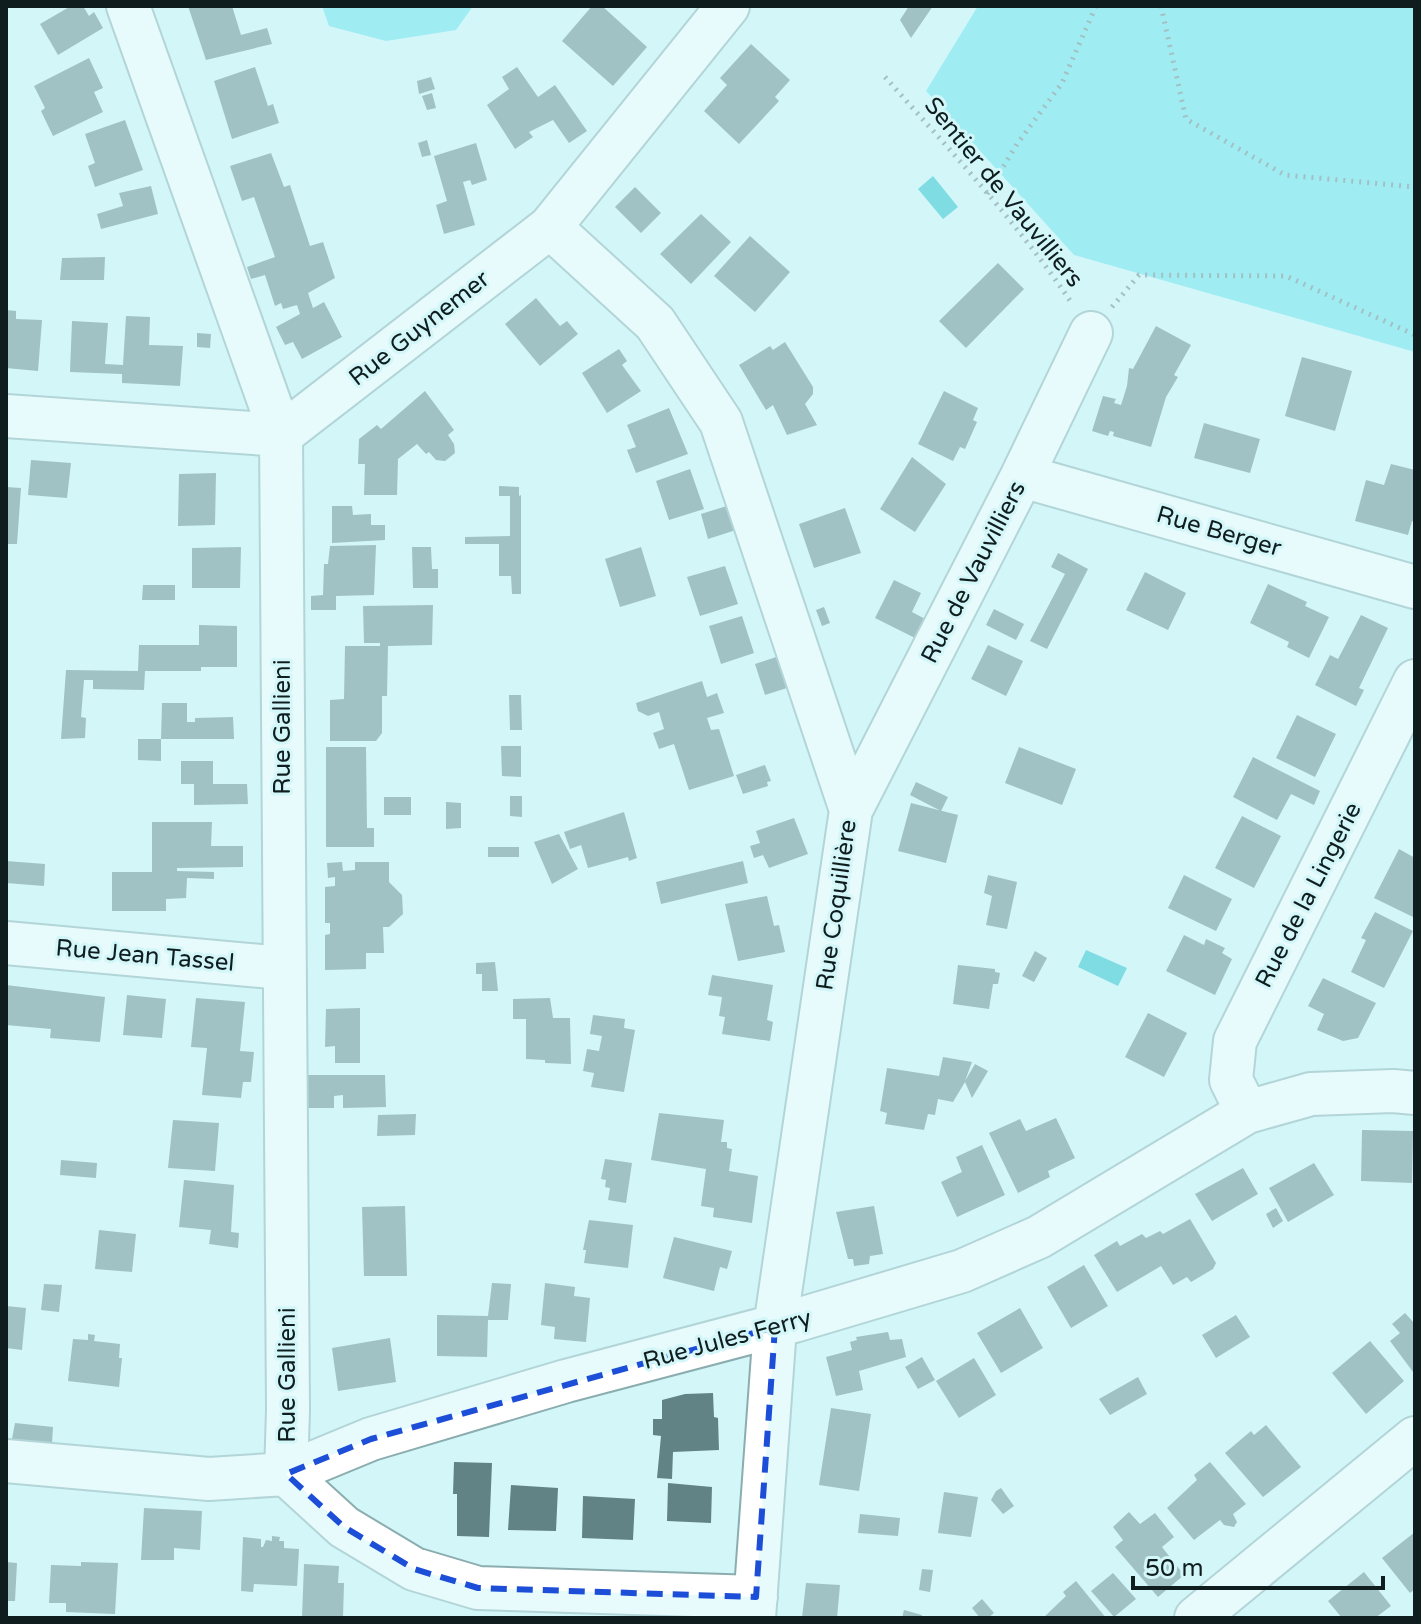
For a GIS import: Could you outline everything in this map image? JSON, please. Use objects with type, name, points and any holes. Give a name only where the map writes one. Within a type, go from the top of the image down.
[{"type":"street","name":"Rue Gallieni","points":[[128,6],[281,435],[286,1474]]},
{"type":"street","name":"Rue Guynemer","points":[[281,435],[550,227],[728,6]]},
{"type":"street","name":"Rue Coquillière","points":[[550,227],[655,323],[721,422],[851,810],[775,1327],[755,1608]]},
{"type":"street","name":"Rue de Vauvilliers","points":[[851,810],[1022,476],[1091,333]]},
{"type":"street","points":[[6,416],[281,435]]},
{"type":"street","name":"Rue Berger","points":[[1022,476],[1415,587]]},
{"type":"street","name":"Rue de la Lingerie","points":[[1247,1112],[1231,1080],[1235,1041],[1415,681]]},
{"type":"street","name":"Rue Jean Tassel","points":[[6,943],[283,968]]},
{"type":"street","name":"Rue Jules Ferry","points":[[6,1461],[209,1479],[286,1474],[371,1439],[566,1381],[775,1327],[962,1271],[1039,1237],[1247,1112],[1311,1094],[1415,1093]]},
{"type":"street","points":[[1196,1618],[1415,1438]]},
{"type":"street","points":[[286,1474],[344,1527],[414,1569],[478,1588],[755,1608]]},
{"type":"path","points":[[987,194],[1017,144],[1062,83],[1096,6]]},
{"type":"path","points":[[1161,6],[1186,119],[1285,175],[1415,187]]},
{"type":"path","name":"Sentier de Vauvilliers","points":[[885,77],[1047,267],[1091,333]]},
{"type":"path","points":[[1091,333],[1139,275],[1286,276],[1415,335]]},
{"type":"highlighted area","points":[[775,1327],[756,1597],[478,1588],[414,1569],[344,1527],[286,1474],[371,1439]]},
{"type":"shaded area","points":[[322,6],[473,6],[456,30],[386,41],[329,26]]},
{"type":"shaded area","points":[[978,6],[1415,6],[1415,352],[1074,255],[926,91]]},
{"type":"shaded area","points":[[933,176],[958,207],[943,219],[918,189]]},
{"type":"shaded area","points":[[1086,950],[1127,968],[1118,986],[1078,967]]},
{"type":"building","points":[[71,6],[83,6],[89,16],[94,12],[103,28],[58,55],[40,24]]},
{"type":"building","points":[[188,6],[232,6],[241,35],[267,28],[272,44],[206,60]]},
{"type":"building","points":[[592,6],[602,6],[647,47],[613,86],[562,41]]},
{"type":"building","points":[[909,6],[933,6],[911,38],[900,20]]},
{"type":"building","points":[[751,44],[790,80],[775,97],[779,101],[739,144],[704,111],[727,85],[720,78]]},
{"type":"building","points":[[89,58],[103,88],[94,92],[103,112],[53,136],[41,111],[45,108],[34,86]]},
{"type":"building","points":[[255,67],[268,106],[273,104],[279,123],[232,139],[214,81]]},
{"type":"building","points":[[517,67],[538,97],[555,85],[587,131],[569,143],[553,120],[529,132],[533,137],[515,149],[487,105],[509,89],[502,77]]},
{"type":"building","points":[[431,77],[435,89],[419,94],[417,81]]},
{"type":"building","points":[[432,93],[436,108],[427,110],[422,96]]},
{"type":"building","points":[[125,120],[143,170],[95,187],[88,166],[95,163],[85,134]]},
{"type":"building","points":[[427,140],[431,155],[422,157],[418,143]]},
{"type":"building","points":[[476,143],[487,180],[472,185],[470,180],[463,182],[475,225],[444,234],[436,205],[447,201],[434,156]]},
{"type":"building","points":[[271,153],[284,187],[290,185],[310,246],[323,242],[335,278],[308,293],[313,308],[324,302],[342,337],[302,359],[293,342],[285,345],[276,327],[300,314],[297,305],[283,309],[281,303],[275,306],[265,275],[251,279],[247,267],[275,257],[254,197],[242,201],[230,166]]},
{"type":"building","points":[[151,186],[158,214],[101,229],[97,214],[123,206],[119,193]]},
{"type":"building","points":[[635,187],[661,213],[641,233],[615,207]]},
{"type":"building","points":[[701,214],[731,242],[691,284],[660,254]]},
{"type":"building","points":[[750,236],[790,272],[755,312],[714,276]]},
{"type":"building","points":[[105,257],[104,280],[60,280],[62,258]]},
{"type":"building","points":[[998,263],[1024,289],[966,348],[939,321]]},
{"type":"building","points":[[536,298],[560,326],[567,321],[578,334],[540,366],[505,324]]},
{"type":"building","points":[[6,310],[16,311],[16,319],[42,320],[38,371],[6,368]]},
{"type":"building","points":[[126,316],[150,317],[149,345],[183,346],[180,386],[122,383],[122,374],[70,372],[72,321],[108,323],[105,364],[123,365]]},
{"type":"building","points":[[1156,326],[1191,345],[1174,375],[1178,377],[1166,397],[1151,447],[1113,436],[1114,432],[1110,431],[1108,436],[1092,431],[1103,396],[1116,399],[1114,403],[1121,405],[1129,368],[1133,369]]},
{"type":"building","points":[[197,333],[211,334],[210,348],[197,347]]},
{"type":"building","points":[[785,342],[813,387],[813,394],[805,404],[817,425],[787,435],[773,405],[766,410],[739,365],[770,346],[773,350]]},
{"type":"building","points":[[619,349],[627,361],[622,365],[641,391],[607,413],[582,373]]},
{"type":"building","points":[[1302,357],[1352,371],[1335,431],[1285,416]]},
{"type":"building","points":[[425,391],[454,430],[448,435],[455,453],[445,461],[436,460],[417,444],[398,459],[397,495],[364,495],[365,464],[358,464],[359,439],[377,425],[381,429]]},
{"type":"building","points":[[944,391],[978,408],[973,420],[977,422],[965,449],[960,447],[953,461],[918,444]]},
{"type":"building","points":[[669,408],[688,454],[636,473],[627,450],[636,447],[627,425]]},
{"type":"building","points":[[1204,423],[1260,439],[1250,473],[1194,458]]},
{"type":"building","points":[[912,457],[946,484],[915,532],[880,509]]},
{"type":"building","points":[[31,460],[71,463],[67,498],[28,495]]},
{"type":"building","points":[[1391,464],[1415,470],[1415,522],[1412,521],[1408,535],[1355,521],[1366,480],[1384,485]]},
{"type":"building","points":[[690,469],[704,509],[669,520],[656,481]]},
{"type":"building","points":[[216,473],[215,525],[178,526],[179,474]]},
{"type":"building","points":[[499,486],[519,487],[521,495],[521,594],[512,594],[511,576],[499,576],[499,544],[465,544],[465,537],[510,536],[510,496],[499,496]]},
{"type":"building","points":[[6,487],[21,488],[17,544],[6,544]]},
{"type":"building","points":[[730,505],[739,529],[708,539],[701,514]]},
{"type":"building","points":[[332,506],[352,506],[353,515],[371,514],[371,525],[385,525],[385,540],[332,543]]},
{"type":"building","points":[[845,508],[861,553],[814,568],[799,524]]},
{"type":"building","points":[[376,545],[374,595],[336,596],[336,610],[311,610],[311,596],[323,595],[324,564],[328,564],[330,546]]},
{"type":"building","points":[[241,547],[240,588],[192,588],[192,548]]},
{"type":"building","points":[[412,547],[431,547],[432,569],[438,569],[438,588],[413,588]]},
{"type":"building","points":[[641,547],[656,596],[620,607],[605,559]]},
{"type":"building","points":[[1058,553],[1088,569],[1047,649],[1030,641],[1065,574],[1051,567]]},
{"type":"building","points":[[725,566],[738,604],[700,616],[687,577]]},
{"type":"building","points":[[1145,572],[1186,593],[1168,630],[1126,610]]},
{"type":"building","points":[[894,580],[921,593],[912,612],[931,622],[921,641],[875,618]]},
{"type":"building","points":[[1268,584],[1307,602],[1305,606],[1329,617],[1309,658],[1287,647],[1289,642],[1250,623]]},
{"type":"building","points":[[143,585],[175,585],[175,600],[142,600]]},
{"type":"building","points":[[433,605],[432,645],[388,646],[387,696],[382,696],[382,733],[376,741],[330,741],[330,700],[344,699],[345,646],[380,646],[380,643],[364,643],[363,606]]},
{"type":"building","points":[[824,607],[830,623],[822,626],[816,610]]},
{"type":"building","points":[[994,609],[1024,624],[1016,640],[986,625]]},
{"type":"building","points":[[1361,615],[1388,628],[1359,688],[1364,690],[1356,706],[1315,685],[1330,655],[1338,659]]},
{"type":"building","points":[[742,616],[754,653],[721,664],[709,626]]},
{"type":"building","points":[[199,625],[237,626],[237,667],[201,667],[201,671],[145,671],[144,690],[93,689],[93,680],[84,680],[81,717],[86,718],[85,738],[61,739],[66,670],[138,671],[139,645],[199,645]]},
{"type":"building","points":[[988,645],[1023,661],[1006,696],[971,679]]},
{"type":"building","points":[[779,656],[790,687],[765,695],[755,664]]},
{"type":"building","points":[[702,681],[707,697],[717,693],[724,713],[707,718],[711,730],[719,729],[734,776],[689,790],[674,744],[659,749],[653,733],[664,729],[659,712],[648,716],[638,711],[636,703]]},
{"type":"building","points":[[509,695],[521,695],[522,730],[510,730]]},
{"type":"building","points":[[162,703],[187,703],[187,722],[195,722],[195,718],[233,717],[234,739],[161,739]]},
{"type":"building","points":[[1297,715],[1336,734],[1315,777],[1276,758]]},
{"type":"building","points":[[138,739],[161,739],[161,761],[138,760]]},
{"type":"building","points":[[501,746],[521,746],[521,777],[502,776]]},
{"type":"building","points":[[326,747],[366,747],[367,828],[374,828],[374,847],[326,847]]},
{"type":"building","points":[[1019,747],[1076,769],[1062,805],[1005,783]]},
{"type":"building","points":[[1253,757],[1320,791],[1314,805],[1291,794],[1277,820],[1233,797]]},
{"type":"building","points":[[181,761],[213,761],[213,784],[247,784],[248,804],[194,805],[194,784],[181,784]]},
{"type":"building","points":[[765,765],[771,781],[767,782],[768,786],[743,794],[736,775]]},
{"type":"building","points":[[916,782],[948,797],[941,811],[910,795]]},
{"type":"building","points":[[510,796],[522,796],[522,817],[510,816]]},
{"type":"building","points":[[384,797],[411,797],[411,815],[384,815]]},
{"type":"building","points":[[446,802],[461,803],[461,828],[446,829]]},
{"type":"building","points":[[911,803],[958,815],[946,863],[898,851]]},
{"type":"building","points":[[624,812],[637,858],[629,861],[628,857],[588,868],[581,845],[570,849],[564,832]]},
{"type":"building","points":[[1242,816],[1281,836],[1254,888],[1215,868]]},
{"type":"building","points":[[794,818],[808,854],[769,868],[763,855],[754,858],[750,846],[760,843],[756,831]]},
{"type":"building","points":[[152,822],[212,822],[211,846],[243,846],[243,867],[177,868],[177,871],[214,872],[214,879],[187,878],[186,898],[166,899],[166,911],[112,911],[112,872],[152,872]]},
{"type":"building","points":[[559,834],[578,869],[552,884],[534,842]]},
{"type":"building","points":[[488,847],[519,847],[519,857],[488,857]]},
{"type":"building","points":[[1399,849],[1415,858],[1413,917],[1374,898]]},
{"type":"building","points":[[6,861],[45,864],[44,886],[6,883]]},
{"type":"building","points":[[743,861],[748,883],[661,904],[656,882]]},
{"type":"building","points":[[342,862],[343,871],[355,870],[355,862],[389,862],[389,882],[402,895],[403,914],[389,927],[383,927],[384,953],[366,953],[366,969],[325,970],[325,935],[330,934],[330,923],[325,923],[325,887],[335,886],[335,877],[328,878],[327,863]]},
{"type":"building","points":[[988,875],[1017,882],[1007,929],[986,925],[992,896],[984,893]]},
{"type":"building","points":[[1184,875],[1232,899],[1216,931],[1168,908]]},
{"type":"building","points":[[767,896],[774,926],[779,925],[785,952],[738,961],[725,904]]},
{"type":"building","points":[[1375,912],[1413,931],[1384,988],[1351,972],[1366,940],[1361,938]]},
{"type":"building","points":[[1184,935],[1204,945],[1206,939],[1225,948],[1222,953],[1232,959],[1215,995],[1166,971]]},
{"type":"building","points":[[1035,951],[1047,958],[1034,982],[1022,976]]},
{"type":"building","points":[[495,962],[498,991],[482,991],[482,974],[476,974],[476,963]]},
{"type":"building","points":[[958,965],[995,969],[1000,973],[998,984],[993,984],[989,1009],[953,1004]]},
{"type":"building","points":[[712,975],[773,985],[767,1020],[773,1022],[770,1041],[722,1034],[725,1017],[719,1016],[722,997],[708,995]]},
{"type":"building","points":[[1323,978],[1376,1003],[1358,1038],[1343,1041],[1317,1030],[1324,1014],[1308,1006]]},
{"type":"building","points":[[6,985],[105,997],[100,1042],[50,1038],[51,1029],[6,1025]]},
{"type":"building","points":[[127,995],[166,999],[162,1038],[123,1035]]},
{"type":"building","points":[[196,998],[245,1002],[240,1051],[254,1052],[251,1082],[243,1082],[241,1098],[202,1095],[207,1048],[191,1047]]},
{"type":"building","points":[[550,998],[553,1018],[570,1018],[571,1064],[526,1059],[526,1019],[513,1019],[513,999]]},
{"type":"building","points":[[360,1008],[360,1063],[335,1063],[335,1046],[325,1047],[326,1009]]},
{"type":"building","points":[[1148,1013],[1187,1033],[1164,1077],[1125,1057]]},
{"type":"building","points":[[593,1015],[625,1019],[624,1028],[635,1030],[624,1092],[591,1087],[594,1073],[583,1071],[587,1049],[599,1051],[602,1036],[590,1034]]},
{"type":"building","points":[[943,1057],[972,1062],[965,1081],[975,1064],[988,1071],[972,1098],[965,1082],[953,1102],[938,1099],[935,1115],[928,1114],[924,1130],[885,1124],[887,1113],[880,1111],[887,1068],[939,1076]]},
{"type":"building","points":[[306,1075],[385,1075],[386,1107],[343,1108],[343,1095],[334,1096],[334,1108],[307,1108]]},
{"type":"building","points":[[659,1113],[724,1120],[721,1142],[727,1142],[727,1148],[732,1149],[729,1171],[758,1176],[752,1223],[713,1217],[714,1208],[701,1206],[706,1169],[651,1160]]},
{"type":"building","points":[[416,1114],[415,1135],[377,1136],[378,1115]]},
{"type":"building","points":[[1056,1118],[1075,1158],[1048,1171],[1050,1177],[1018,1193],[989,1133],[1020,1119],[1026,1131]]},
{"type":"building","points":[[173,1120],[219,1123],[215,1171],[168,1168]]},
{"type":"building","points":[[1362,1130],[1413,1131],[1412,1183],[1361,1181]]},
{"type":"building","points":[[982,1145],[1005,1195],[957,1217],[941,1182],[962,1172],[956,1157]]},
{"type":"building","points":[[605,1159],[632,1163],[626,1203],[608,1200],[610,1188],[605,1187],[606,1180],[601,1179]]},
{"type":"building","points":[[61,1160],[97,1163],[96,1178],[60,1175]]},
{"type":"building","points":[[1314,1163],[1334,1195],[1288,1222],[1269,1188]]},
{"type":"building","points":[[1243,1168],[1258,1194],[1212,1221],[1195,1194]]},
{"type":"building","points":[[184,1180],[234,1185],[231,1232],[239,1233],[238,1248],[209,1244],[211,1230],[179,1227]]},
{"type":"building","points":[[405,1206],[407,1276],[364,1276],[362,1207]]},
{"type":"building","points":[[874,1206],[883,1254],[870,1256],[869,1264],[854,1266],[853,1259],[848,1259],[836,1212]]},
{"type":"building","points":[[1276,1208],[1283,1221],[1273,1228],[1266,1214]]},
{"type":"building","points":[[1190,1219],[1216,1263],[1213,1269],[1191,1282],[1187,1277],[1173,1285],[1161,1266],[1117,1292],[1094,1255],[1117,1241],[1120,1246],[1142,1234],[1146,1238],[1160,1231],[1163,1234]]},
{"type":"building","points":[[589,1220],[633,1225],[628,1268],[584,1263],[586,1250],[583,1250]]},
{"type":"building","points":[[99,1230],[136,1234],[132,1272],[95,1269]]},
{"type":"building","points":[[674,1237],[732,1251],[727,1269],[720,1267],[714,1291],[663,1278]]},
{"type":"building","points":[[1084,1265],[1108,1306],[1071,1328],[1047,1287]]},
{"type":"building","points":[[492,1283],[511,1284],[508,1320],[488,1320],[487,1357],[437,1356],[437,1315],[488,1316]]},
{"type":"building","points":[[545,1283],[575,1287],[574,1296],[590,1298],[586,1342],[554,1339],[555,1327],[541,1325]]},
{"type":"building","points":[[44,1284],[62,1285],[59,1312],[41,1310]]},
{"type":"building","points":[[6,1306],[26,1308],[22,1350],[6,1348]]},
{"type":"building","points":[[1020,1308],[1043,1348],[1001,1373],[977,1333]]},
{"type":"building","points":[[1405,1313],[1415,1324],[1413,1372],[1390,1341],[1400,1333],[1392,1324]]},
{"type":"building","points":[[1236,1315],[1250,1337],[1216,1358],[1202,1335]]},
{"type":"building","points":[[888,1332],[890,1340],[902,1339],[906,1357],[859,1371],[863,1390],[836,1396],[826,1357],[852,1350],[850,1342],[857,1340],[856,1337]]},
{"type":"building","points":[[88,1334],[95,1335],[94,1341],[120,1344],[119,1387],[68,1381],[73,1339],[88,1340]]},
{"type":"building","points":[[390,1338],[396,1382],[338,1391],[332,1348]]},
{"type":"building","points":[[1370,1341],[1404,1381],[1366,1414],[1332,1373]]},
{"type":"building","points":[[922,1357],[935,1380],[918,1389],[905,1367]]},
{"type":"building","points":[[974,1358],[996,1395],[959,1418],[936,1381]]},
{"type":"building","points":[[1138,1377],[1147,1394],[1110,1415],[1099,1399]]},
{"type":"building","points":[[713,1393],[719,1450],[673,1452],[672,1479],[657,1478],[661,1436],[653,1435],[653,1419],[662,1419],[662,1400],[685,1394]]},
{"type":"building","points":[[831,1408],[871,1414],[859,1491],[819,1485]]},
{"type":"building","points":[[15,1423],[53,1427],[52,1443],[12,1439]]},
{"type":"building","points":[[1266,1425],[1301,1467],[1263,1497],[1225,1453],[1251,1431],[1254,1435]]},
{"type":"building","points":[[454,1462],[492,1463],[489,1537],[457,1536]]},
{"type":"building","points":[[1210,1462],[1246,1504],[1233,1514],[1237,1522],[1234,1527],[1224,1525],[1220,1520],[1194,1540],[1167,1508],[1197,1480],[1194,1475]]},
{"type":"building","points":[[668,1483],[712,1487],[711,1523],[667,1521]]},
{"type":"building","points":[[511,1485],[558,1488],[556,1531],[508,1530]]},
{"type":"building","points":[[1001,1488],[1014,1506],[1003,1514],[991,1500]]},
{"type":"building","points":[[944,1492],[978,1497],[971,1537],[938,1533]]},
{"type":"building","points":[[583,1496],[635,1499],[633,1540],[582,1538]]},
{"type":"building","points":[[144,1508],[202,1511],[200,1550],[174,1548],[174,1560],[141,1560]]},
{"type":"building","points":[[1129,1512],[1140,1524],[1155,1513],[1174,1537],[1162,1547],[1184,1575],[1158,1597],[1115,1547],[1123,1540],[1113,1527]]},
{"type":"building","points":[[860,1514],[900,1518],[898,1536],[858,1533]]},
{"type":"building","points":[[1415,1532],[1415,1589],[1410,1593],[1382,1558]]},
{"type":"building","points":[[272,1536],[284,1541],[284,1548],[299,1549],[297,1586],[254,1584],[253,1592],[241,1591],[243,1537],[261,1539],[263,1547],[266,1540],[272,1541]]},
{"type":"building","points":[[6,1562],[17,1563],[15,1601],[6,1601]]},
{"type":"building","points":[[81,1562],[118,1563],[115,1614],[66,1612],[66,1603],[49,1603],[51,1565],[81,1566]]},
{"type":"building","points":[[304,1564],[339,1566],[338,1583],[344,1583],[343,1618],[302,1618]]},
{"type":"building","points":[[922,1569],[933,1570],[930,1592],[919,1590]]},
{"type":"building","points":[[1364,1572],[1391,1606],[1375,1618],[1342,1618],[1328,1601]]},
{"type":"building","points":[[1113,1573],[1136,1599],[1114,1617],[1091,1591]]},
{"type":"building","points":[[1076,1581],[1106,1618],[1043,1618],[1066,1596],[1063,1592]]},
{"type":"building","points":[[806,1583],[840,1585],[837,1618],[802,1618]]},
{"type":"building","points":[[982,1599],[994,1613],[988,1618],[980,1618],[972,1608]]},
{"type":"building","points":[[904,1610],[922,1615],[921,1618],[902,1618]]}]
